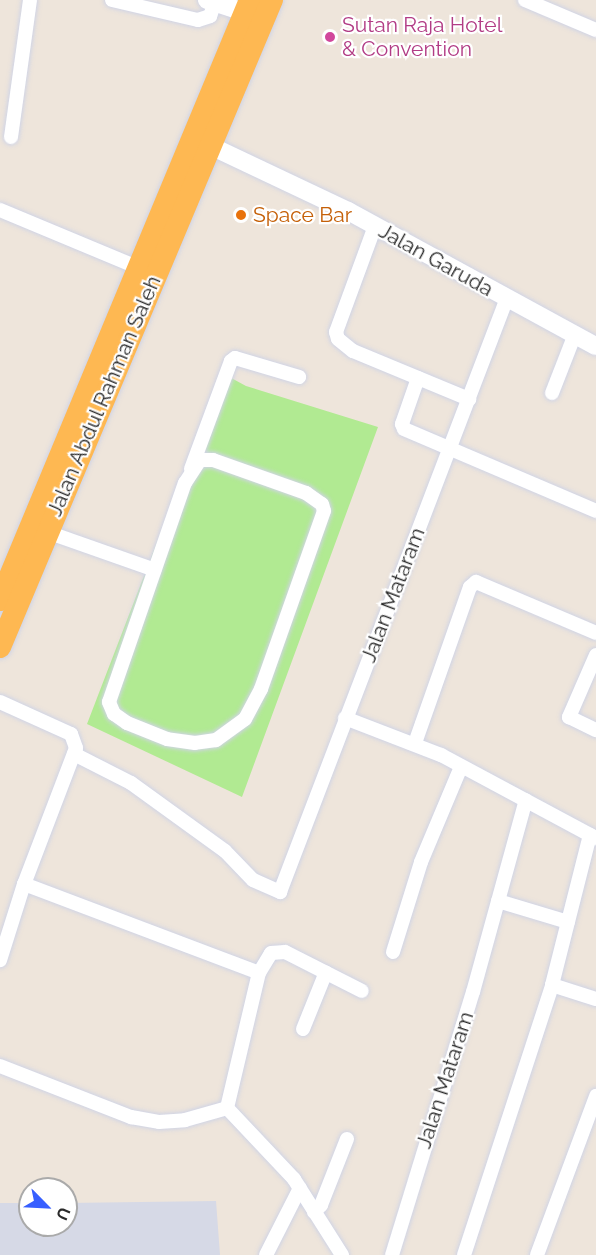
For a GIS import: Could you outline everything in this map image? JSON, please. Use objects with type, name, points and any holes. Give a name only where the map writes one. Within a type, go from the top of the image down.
[{"type":"highway","name":"Jalan Abdul Rahman Saleh","points":[[0,647],[47,532],[139,268],[272,0]]},
{"type":"highway","name":"Jalan Abdul Rahman Saleh","points":[[0,600],[88,409],[202,142],[248,6]]},
{"type":"street","points":[[11,137],[30,0]]},
{"type":"street","points":[[112,0],[198,20],[212,13],[211,1],[248,6]]},
{"type":"street","points":[[525,0],[545,4],[596,30]]},
{"type":"street","name":"Jalan Garuda","points":[[202,142],[375,226],[596,346]]},
{"type":"street","points":[[0,210],[139,268]]},
{"type":"street","points":[[375,226],[336,332],[338,339],[343,346],[469,399]]},
{"type":"street","name":"Jalan Mataram","points":[[74,754],[131,783],[225,851],[253,880],[280,892],[507,298]]},
{"type":"street","points":[[552,393],[575,334]]},
{"type":"street","points":[[190,472],[200,460],[213,460],[306,493],[322,504],[324,512],[261,689],[245,719],[216,740],[195,743],[167,739],[127,723],[114,714],[109,702],[154,570],[190,472],[231,361],[235,358],[300,377]]},
{"type":"street","points":[[418,378],[402,427],[450,450],[596,511]]},
{"type":"street","points":[[47,532],[154,570]]},
{"type":"street","points":[[415,743],[470,587],[476,582],[596,633]]},
{"type":"street","points":[[596,655],[568,717],[596,730]]},
{"type":"street","points":[[0,702],[71,734],[75,741],[74,754],[24,884],[0,960]]},
{"type":"street","points":[[345,718],[415,743],[593,837],[552,985],[464,1255]]},
{"type":"street","points":[[393,952],[421,862],[461,766]]},
{"type":"street","name":"Jalan Mataram","points":[[392,1255],[526,800]]},
{"type":"street","points":[[24,884],[259,973]]},
{"type":"street","points":[[498,901],[568,922]]},
{"type":"street","points":[[227,1108],[259,973],[266,959],[278,950],[362,991]]},
{"type":"street","points":[[303,1029],[326,972]]},
{"type":"street","points":[[552,985],[596,999]]},
{"type":"street","points":[[0,1066],[131,1117],[159,1122],[185,1120],[227,1108]]},
{"type":"street","points":[[537,1255],[596,1096]]},
{"type":"street","points":[[227,1108],[300,1188],[342,1255]]},
{"type":"street","points":[[314,1212],[321,1205],[347,1139]]},
{"type":"street","points":[[266,1255],[300,1188]]},
{"type":"shaded area","points":[[216,1201],[220,1255],[0,1255],[0,1203],[18,1203],[18,1237],[78,1237],[78,1203]]},
{"type":"green space","points":[[222,373],[246,386],[378,427],[242,797],[87,724]]},
{"type":"place","name":"Sutan Raja Hotel & Convention","points":[[330,37]]},
{"type":"place","name":"Space Bar","points":[[241,215]]}]
